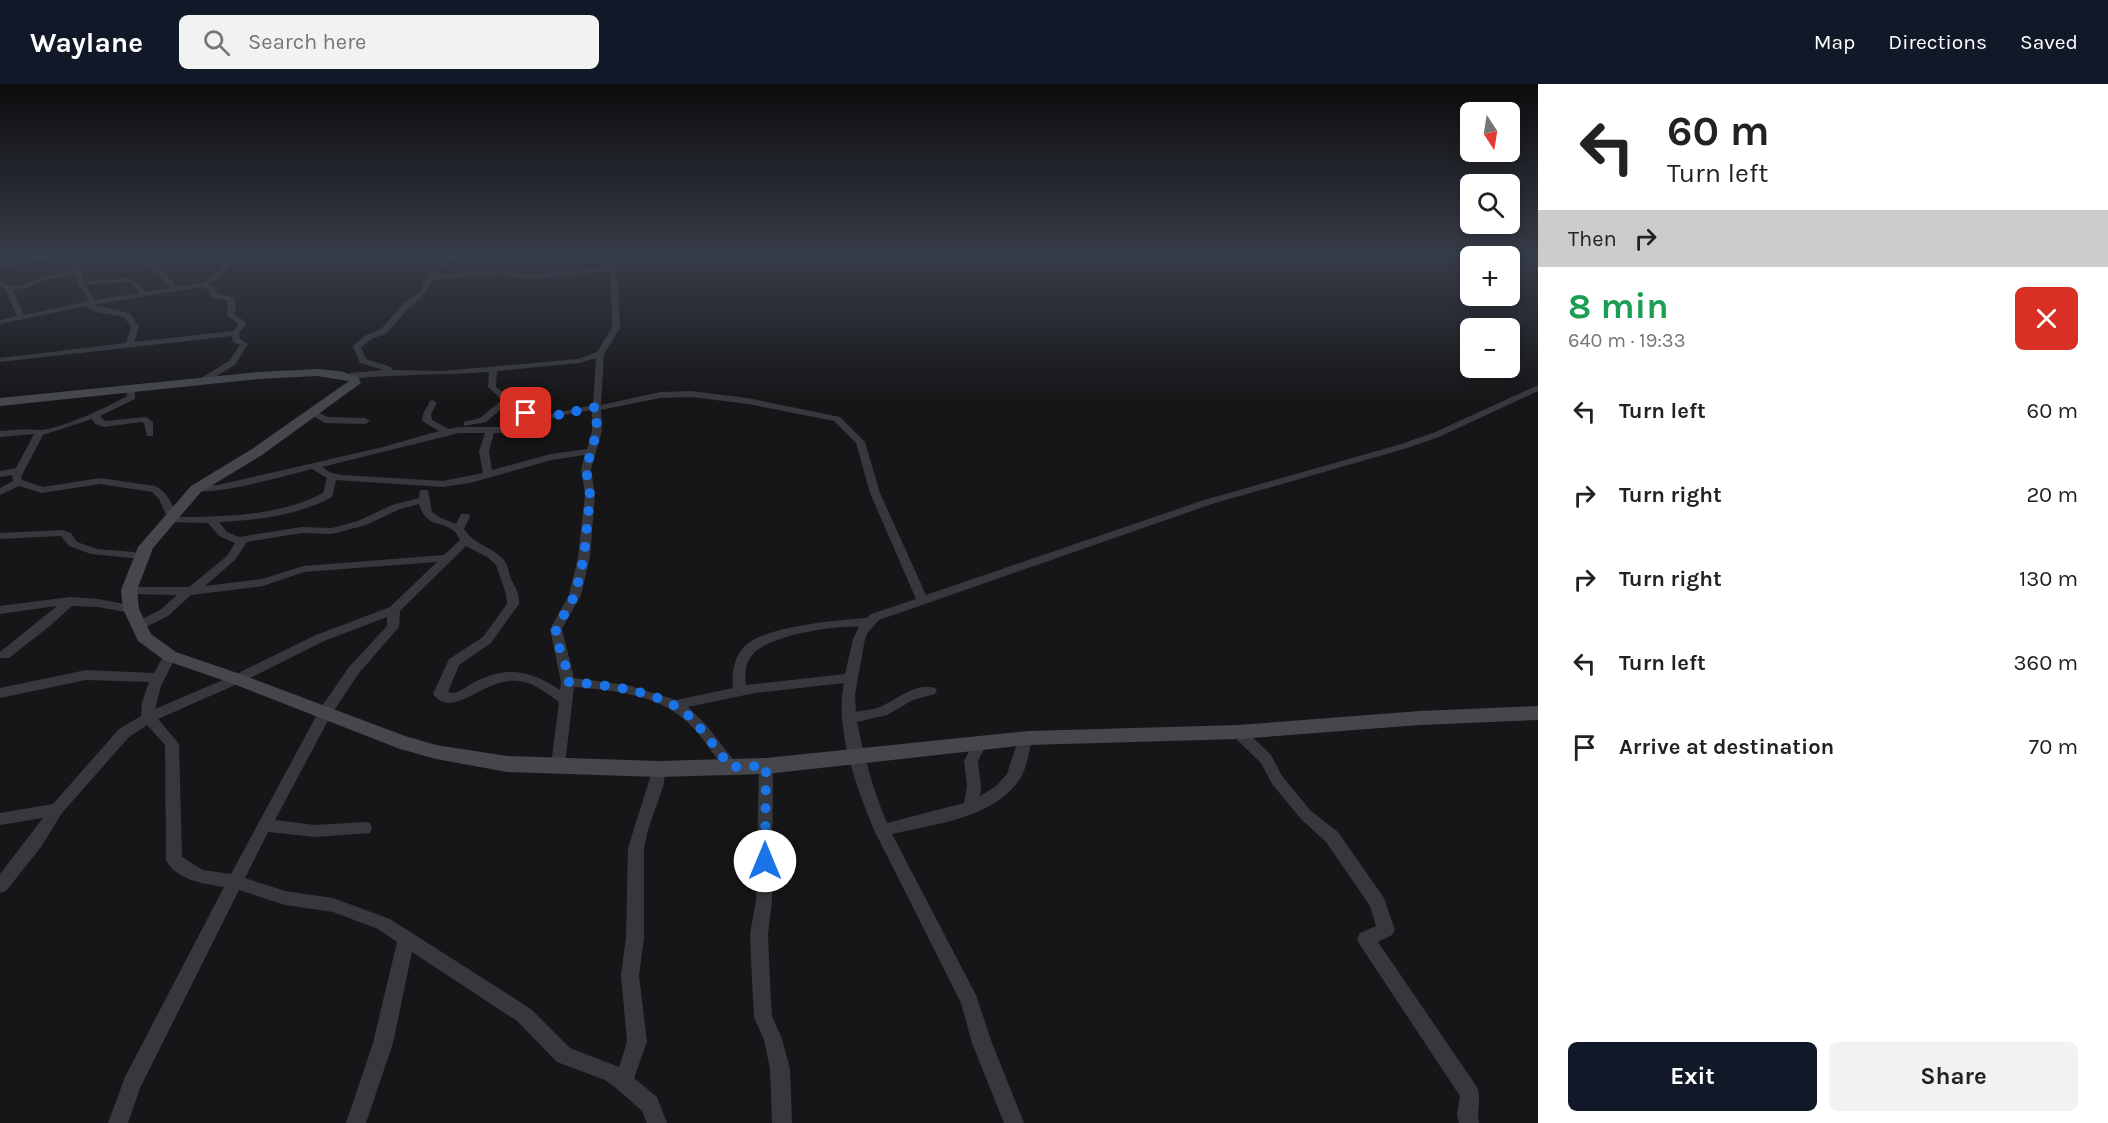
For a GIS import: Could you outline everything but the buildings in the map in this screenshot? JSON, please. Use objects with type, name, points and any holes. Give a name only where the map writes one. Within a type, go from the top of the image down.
[{"type":"street","points":[[15,303],[21,317]]},
{"type":"street","points":[[0,322],[85,303]]},
{"type":"street","points":[[91,303],[88,307],[129,317],[135,327],[130,344]]},
{"type":"street","points":[[0,360],[235,333],[243,323],[230,315],[231,303]]},
{"type":"street","points":[[397,372],[363,361],[357,346],[369,337],[384,331],[409,303]]},
{"type":"street","points":[[558,765],[568,682],[566,667],[556,638],[556,629],[575,595],[584,557],[590,495],[586,469],[597,431],[596,408],[600,354],[616,328],[615,303]]},
{"type":"street","points":[[204,380],[235,361],[244,344],[236,340],[235,333]]},
{"type":"street","points":[[0,402],[262,375],[350,376],[493,369],[579,361],[600,354]]},
{"type":"street","points":[[493,369],[492,387],[506,401],[534,420]]},
{"type":"street","points":[[350,376],[355,383],[314,413],[196,489],[146,547],[129,590],[132,609],[144,637],[170,656],[237,679],[400,742],[436,752],[507,764],[659,769],[766,766],[1025,738],[1238,732],[1440,717],[1535,716]]},
{"type":"street","points":[[1014,1123],[982,1043],[970,1001],[882,830],[871,804],[857,757],[849,718],[850,678],[858,639],[869,622],[882,614],[922,599],[1208,501],[1436,435],[1538,388]]},
{"type":"street","points":[[0,434],[31,431],[39,433],[95,416],[122,405],[132,397],[134,389]]},
{"type":"street","points":[[433,403],[427,414],[427,421],[444,430],[507,429],[534,420],[660,395],[691,394],[761,403],[837,419],[860,442],[875,493],[922,599]]},
{"type":"street","points":[[196,489],[218,488],[480,422],[506,401]]},
{"type":"street","points":[[314,413],[325,420],[365,421]]},
{"type":"street","points":[[95,416],[98,422],[104,424],[143,419],[148,422],[150,434]]},
{"type":"street","points":[[489,474],[484,451],[490,430]]},
{"type":"street","points":[[1,490],[18,476],[39,433]]},
{"type":"street","points":[[312,465],[332,476],[353,480],[452,483],[551,457],[592,451]]},
{"type":"street","points":[[0,474],[18,476],[42,490],[100,481],[155,489],[164,498],[170,519]]},
{"type":"street","points":[[170,519],[211,520],[283,510],[313,503],[328,495],[332,476]]},
{"type":"street","points":[[426,484],[423,506],[429,516],[496,558],[513,592],[513,604],[487,640],[454,662],[440,694],[452,699],[457,698],[480,685],[515,676],[535,680],[566,700]]},
{"type":"street","points":[[211,520],[223,534],[230,538],[243,539],[302,530],[337,531],[362,523],[382,512],[424,500]]},
{"type":"street","points":[[0,885],[35,842],[57,809],[115,741],[148,718],[237,679],[320,638],[393,610],[448,558],[462,535],[465,516]]},
{"type":"street","points":[[0,536],[55,532],[67,535],[73,543],[94,552],[134,555],[142,559]]},
{"type":"street","points":[[138,626],[164,613],[231,558],[243,539]]},
{"type":"street","points":[[129,590],[190,591],[263,582],[303,569],[448,558]]},
{"type":"street","points":[[0,610],[70,601],[105,602],[132,609]]},
{"type":"street","points":[[4,655],[70,601]]},
{"type":"street","points":[[118,1123],[132,1084],[264,825],[325,713],[354,670],[393,627],[393,610]]},
{"type":"street","points":[[740,691],[738,681],[741,660],[754,645],[772,638],[835,624],[869,622]]},
{"type":"street","points":[[170,656],[149,701],[148,718],[169,738],[172,744],[174,860],[192,873],[236,882],[285,898],[333,905],[384,924],[524,1015],[564,1055],[623,1080],[650,1104],[657,1123]]},
{"type":"street","points":[[0,693],[86,675],[158,678]]},
{"type":"street","points":[[672,706],[740,691],[850,678]]},
{"type":"street","points":[[568,682],[600,685],[646,695],[684,711],[731,767]]},
{"type":"street","points":[[849,718],[882,712],[909,696],[930,691]]},
{"type":"street","points":[[1238,732],[1266,759],[1277,780],[1306,814],[1332,837],[1378,903],[1386,930],[1366,939],[1470,1094],[1467,1113],[1469,1123]]},
{"type":"street","points":[[882,830],[989,800],[1012,778],[1025,738]]},
{"type":"street","points":[[971,806],[974,776],[971,761],[980,743]]},
{"type":"street","points":[[766,766],[764,900],[759,934],[761,981],[763,1017],[773,1039],[780,1070],[782,1123]]},
{"type":"street","points":[[623,1080],[637,1042],[630,975],[635,938],[636,848],[640,830],[656,787],[659,769]]},
{"type":"street","points":[[0,819],[57,809]]},
{"type":"street","points":[[264,825],[315,831],[364,828]]},
{"type":"street","points":[[356,1123],[382,1043],[406,939]]},
{"type":"route","points":[[526,413],[534,420],[596,407],[597,431],[586,469],[590,495],[584,557],[575,595],[556,629],[556,638],[566,667],[568,682],[600,685],[646,695],[664,702],[684,711],[731,767],[766,766],[765,861]]}]
